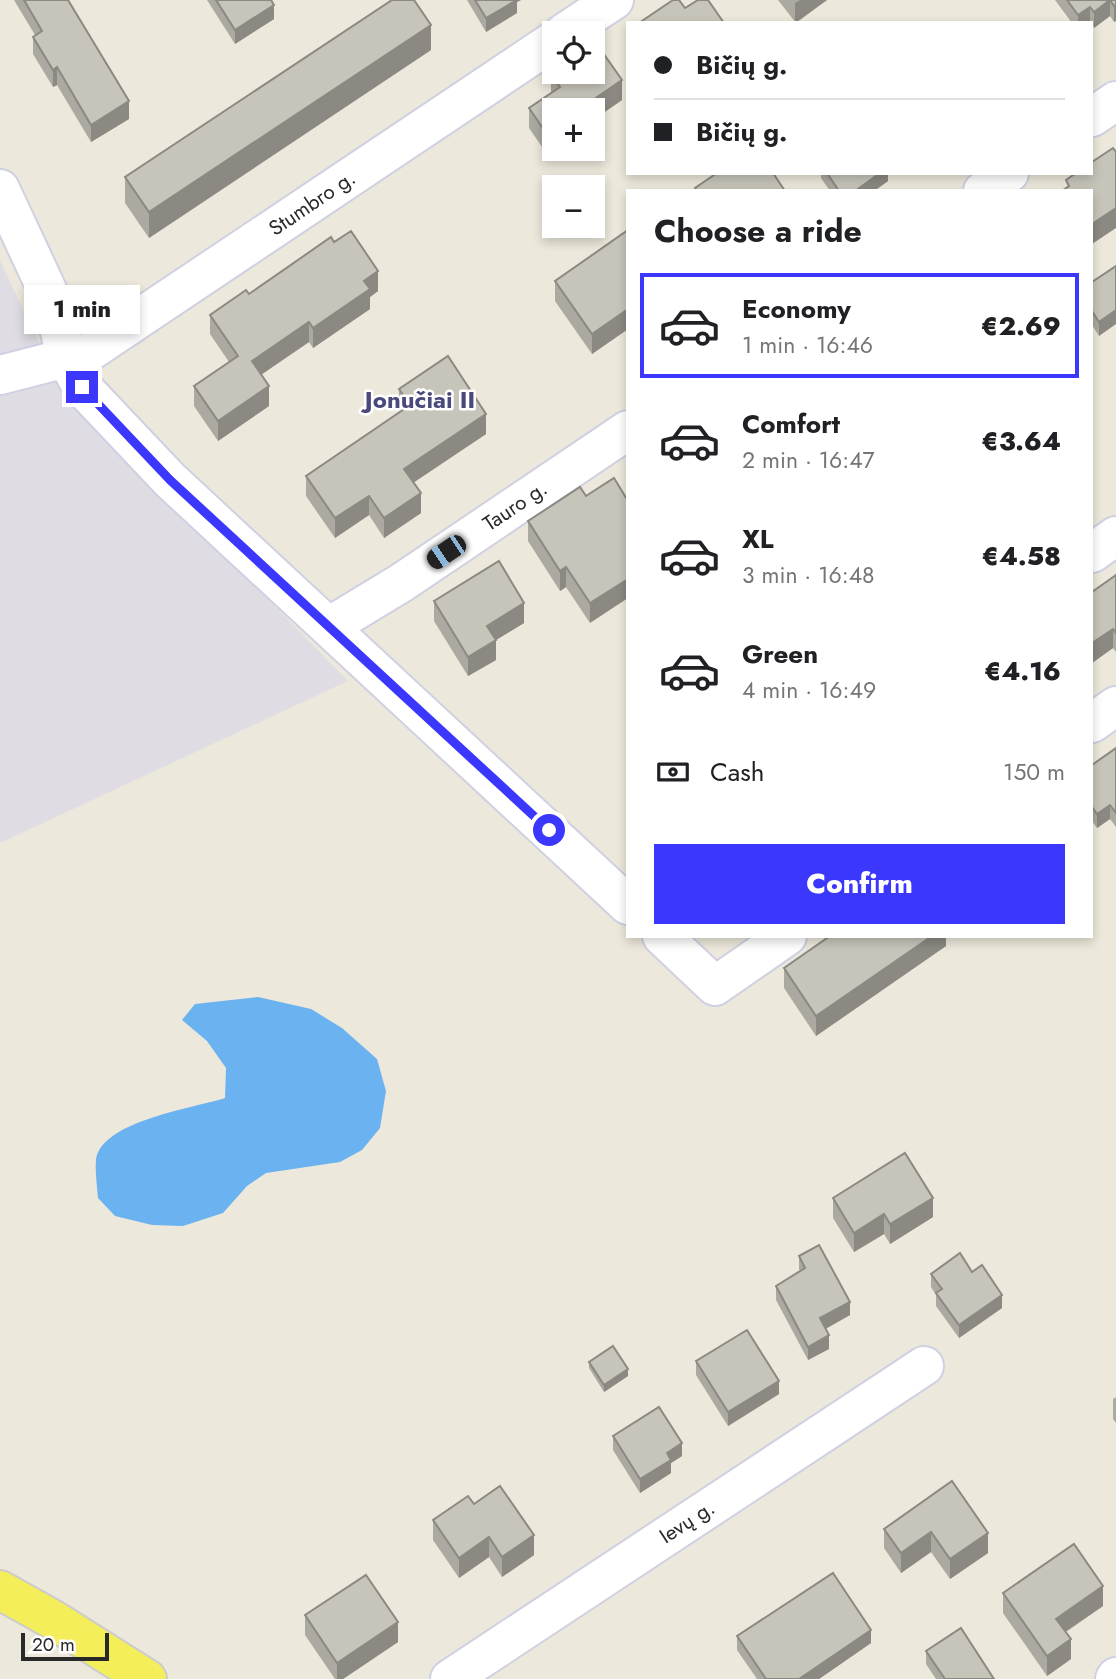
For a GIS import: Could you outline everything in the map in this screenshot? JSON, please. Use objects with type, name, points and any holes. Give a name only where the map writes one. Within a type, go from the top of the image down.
[{"type":"main road","points":[[0,1590],[52,1619],[147,1679]]},
{"type":"street","points":[[582,21],[614,0]]},
{"type":"street","name":"Stumbro g.","points":[[0,375],[89,352],[542,49]]},
{"type":"street","points":[[1093,116],[1116,101]]},
{"type":"street","points":[[986,189],[1006,175]]},
{"type":"street","points":[[0,189],[54,306],[66,358],[82,387],[170,480],[626,903]]},
{"type":"street","name":"Tauro g.","points":[[330,626],[401,583],[626,431]]},
{"type":"street","points":[[1093,552],[1116,536]]},
{"type":"street","points":[[1093,722],[1116,706]]},
{"type":"street","points":[[664,938],[715,986],[784,938]]},
{"type":"street","name":"Ievų g.","points":[[450,1679],[924,1366]]},
{"type":"shaded area","points":[[0,261],[61,388],[348,681],[0,843]]},
{"type":"water","points":[[258,997],[311,1009],[342,1028],[377,1059],[386,1091],[380,1128],[362,1150],[340,1162],[266,1173],[247,1186],[223,1213],[183,1226],[152,1225],[115,1216],[98,1198],[96,1160],[102,1147],[114,1135],[151,1118],[225,1098],[226,1068],[207,1041],[182,1020],[195,1004]]},
{"type":"building","points":[[24,0],[68,0],[129,101],[91,125],[57,67],[53,70],[33,37],[42,31]]},
{"type":"building","points":[[216,0],[271,0],[274,5],[235,30]]},
{"type":"building","points":[[392,0],[414,0],[431,25],[149,212],[125,177]]},
{"type":"building","points":[[475,0],[517,0],[486,18]]},
{"type":"building","points":[[673,0],[679,0],[685,8],[698,0],[708,0],[723,21],[642,21]]},
{"type":"building","points":[[1067,0],[1110,0],[1094,12],[1090,7],[1078,15]]},
{"type":"building","points":[[605,56],[622,80],[596,98],[544,98],[560,87],[558,84],[605,84]]},
{"type":"building","points":[[542,99],[542,127],[529,108]]},
{"type":"building","points":[[1113,148],[1116,152],[1116,208],[1093,223],[1093,189],[1065,189],[1069,186],[1066,180],[1073,175],[1093,175],[1093,161]]},
{"type":"building","points":[[714,175],[774,175],[784,189],[696,189]]},
{"type":"building","points":[[828,175],[877,175],[858,189],[838,189]]},
{"type":"building","points":[[351,231],[378,271],[364,281],[370,289],[313,328],[309,322],[252,361],[269,386],[218,421],[194,386],[238,356],[210,315],[246,290],[249,294],[331,237],[334,242]]},
{"type":"building","points":[[626,231],[626,310],[592,334],[555,281]]},
{"type":"building","points":[[1116,266],[1116,310],[1099,322],[1093,313],[1093,281]]},
{"type":"building","points":[[448,356],[486,414],[404,469],[421,493],[384,518],[369,496],[335,518],[306,476],[410,405],[399,389]]},
{"type":"building","points":[[614,478],[626,498],[626,580],[590,603],[566,567],[560,571],[528,521],[580,487],[586,496]]},
{"type":"building","points":[[499,561],[524,603],[487,626],[496,640],[468,657],[434,601]]},
{"type":"building","points":[[1116,575],[1116,633],[1113,629],[1093,642],[1093,591]]},
{"type":"building","points":[[1116,748],[1116,813],[1110,805],[1097,814],[1093,808],[1093,764]]},
{"type":"building","points":[[827,938],[929,938],[816,1016],[784,968]]},
{"type":"building","points":[[905,1153],[933,1198],[890,1224],[884,1214],[854,1233],[833,1198]]},
{"type":"building","points":[[819,1245],[850,1302],[820,1318],[829,1335],[808,1347],[776,1286],[805,1268],[799,1256]]},
{"type":"building","points":[[960,1253],[972,1272],[982,1265],[1002,1295],[959,1325],[936,1293],[942,1289],[931,1274]]},
{"type":"building","points":[[747,1330],[779,1381],[728,1412],[696,1361]]},
{"type":"building","points":[[613,1346],[628,1369],[604,1385],[589,1362]]},
{"type":"building","points":[[659,1407],[682,1443],[667,1453],[671,1460],[640,1479],[613,1436]]},
{"type":"building","points":[[952,1481],[988,1533],[950,1559],[931,1532],[901,1553],[884,1529]]},
{"type":"building","points":[[500,1486],[534,1535],[502,1557],[489,1537],[459,1558],[433,1520],[468,1496],[474,1504]]},
{"type":"building","points":[[1074,1544],[1103,1586],[1056,1619],[1071,1639],[1047,1656],[1003,1593]]},
{"type":"building","points":[[833,1573],[871,1630],[799,1679],[766,1679],[737,1636]]},
{"type":"building","points":[[366,1575],[398,1622],[337,1663],[305,1615]]},
{"type":"building","points":[[961,1628],[994,1679],[945,1679],[926,1651]]},
{"type":"district","name":"Jonučiai II","points":[[420,399]]},
{"type":"route","points":[[82,387],[170,480],[549,830]]}]
